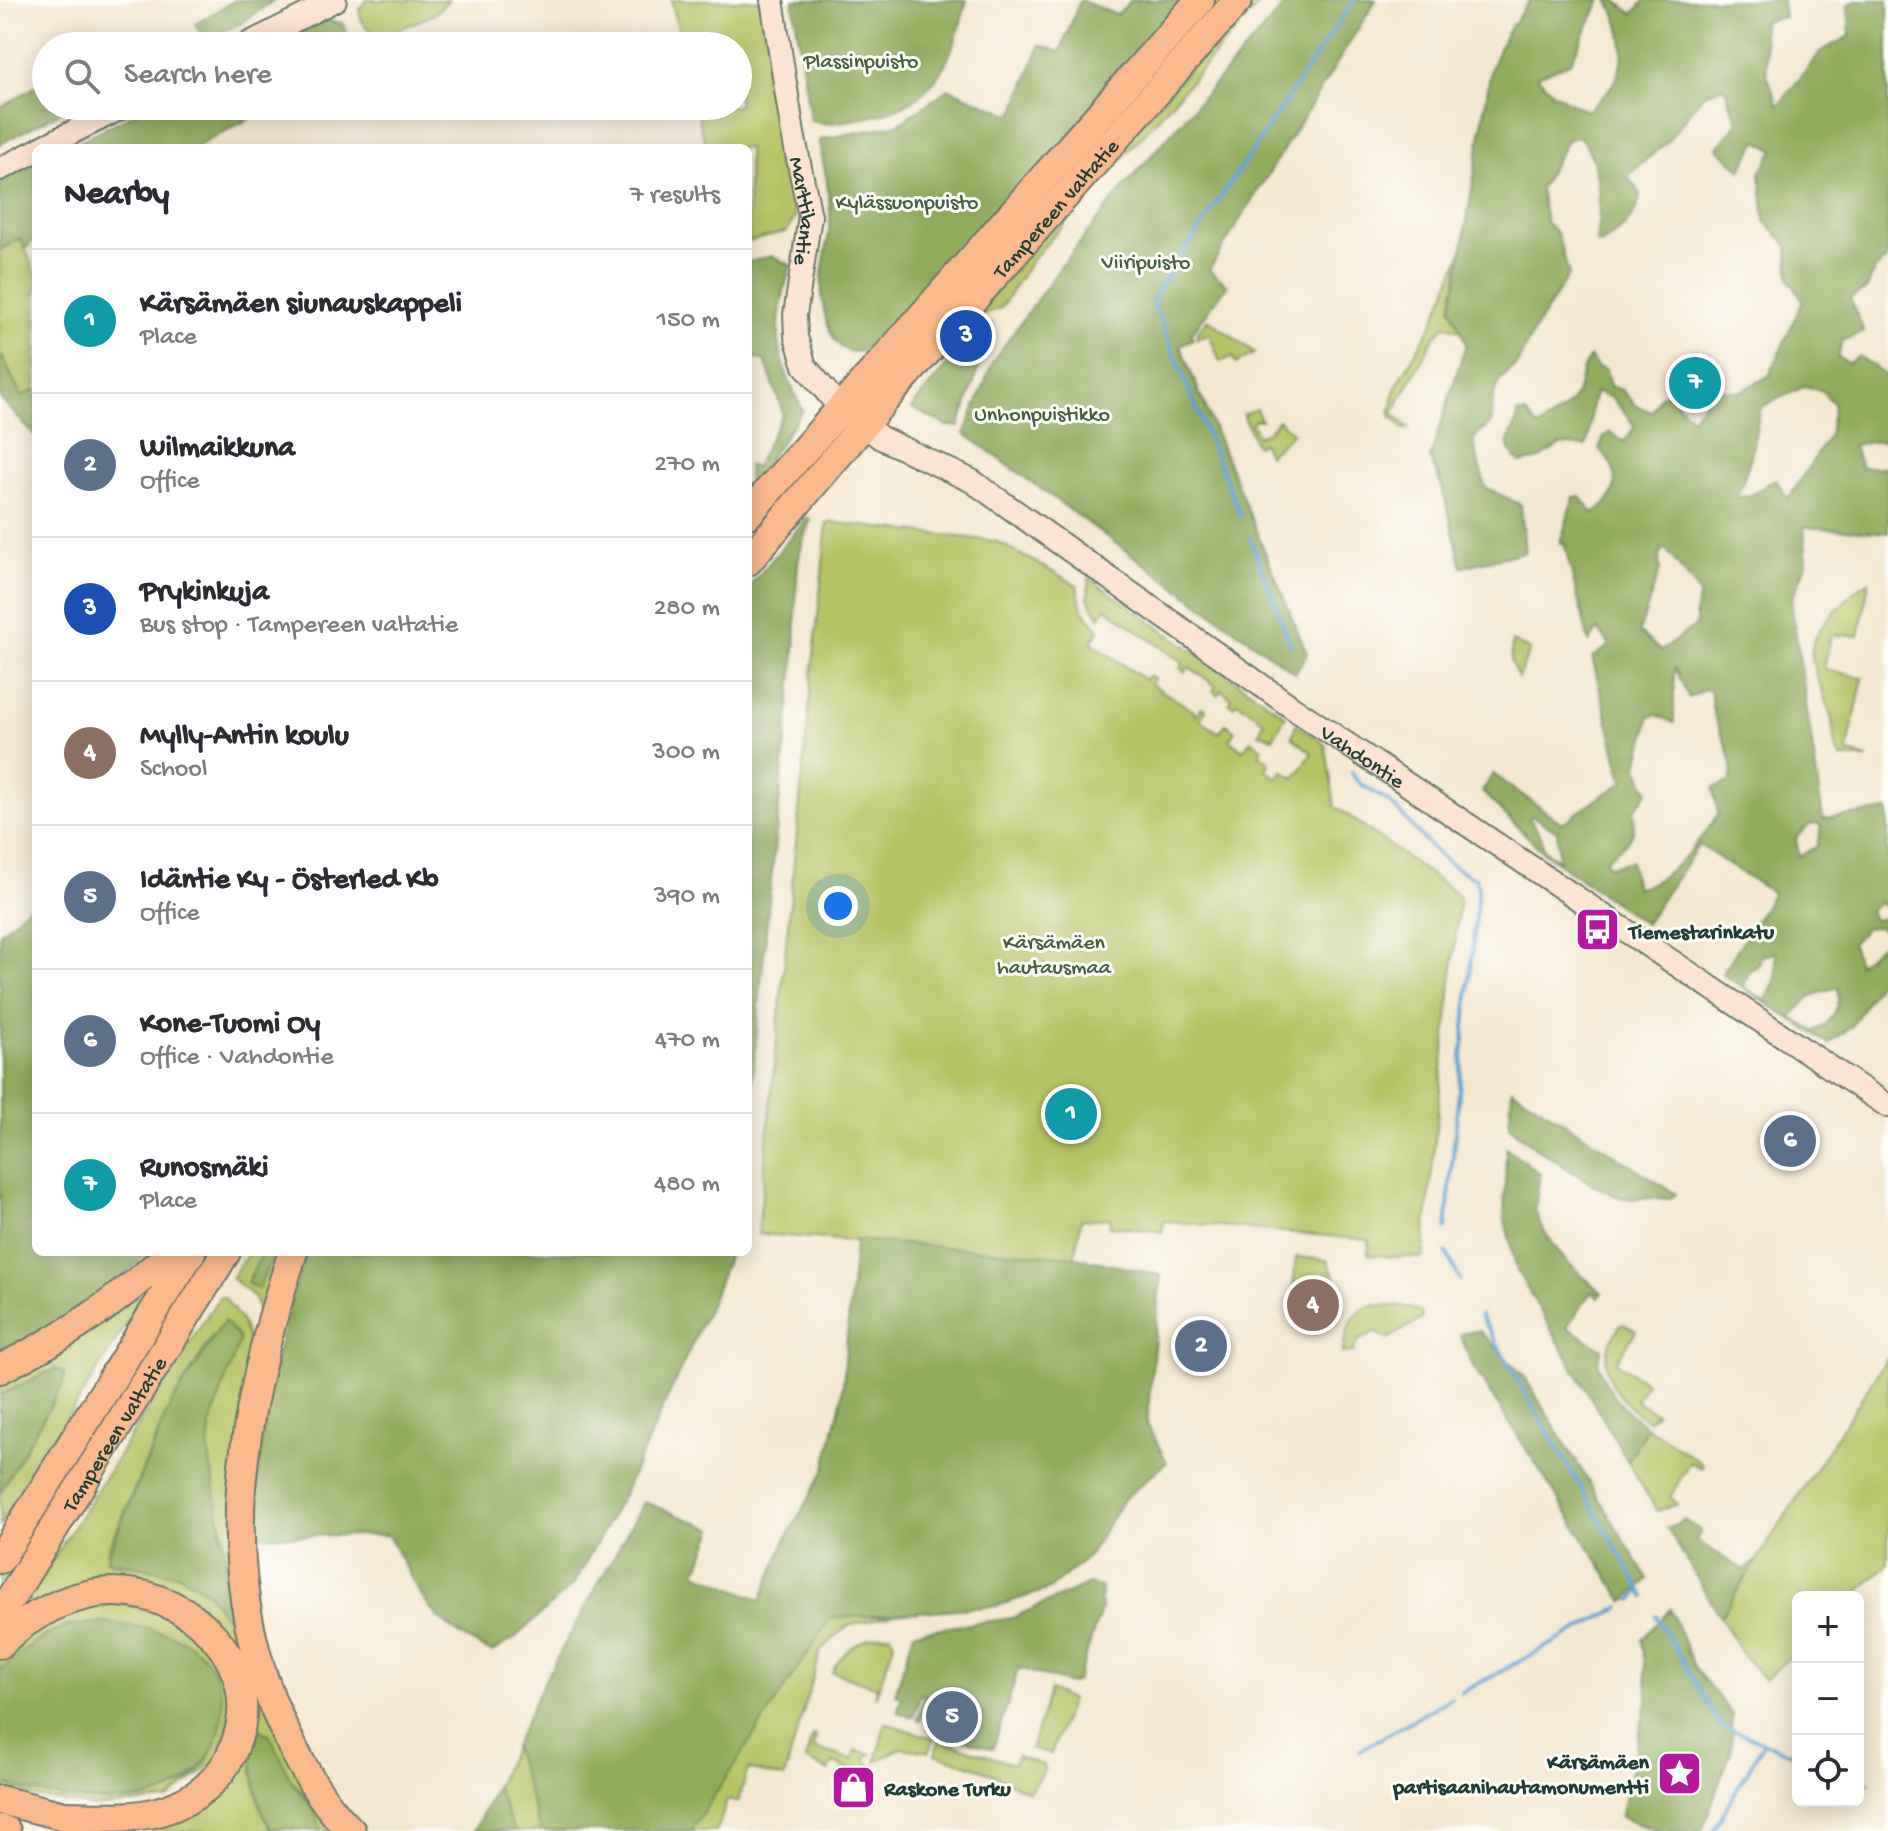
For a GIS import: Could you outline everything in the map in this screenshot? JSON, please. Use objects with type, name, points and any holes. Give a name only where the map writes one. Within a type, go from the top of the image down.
[{"type":"highway","name":"Tampereen valtatie","points":[[752,509],[1200,0]]},
{"type":"highway","name":"Tampereen valtatie","points":[[752,556],[862,426],[1238,0]]},
{"type":"highway","points":[[0,1369],[68,1334],[100,1313],[166,1256]]},
{"type":"highway","name":"Tampereen valtatie","points":[[0,1559],[189,1256]]},
{"type":"highway","name":"Tampereen valtatie","points":[[0,1615],[224,1256]]},
{"type":"highway","points":[[292,1256],[253,1398],[244,1451],[238,1555],[243,1601],[254,1653],[293,1749],[316,1788],[351,1831]]},
{"type":"highway","points":[[0,1644],[26,1623],[63,1603],[104,1593],[138,1594],[173,1606],[208,1629],[226,1649],[239,1675],[244,1705],[241,1728],[229,1760],[210,1785],[182,1803],[147,1814],[64,1816]]},
{"type":"highway","points":[[0,1800],[126,1831]]},
{"type":"highway","points":[[0,1829],[6,1831]]},
{"type":"street","points":[[272,32],[335,0]]},
{"type":"street","name":"Marttilantie","points":[[772,0],[793,134],[810,216],[795,315],[796,337],[805,366],[840,408]]},
{"type":"street","points":[[49,144],[97,120]]},
{"type":"street","points":[[0,169],[32,153]]},
{"type":"street","name":"Vahdontie","points":[[840,408],[862,426],[972,481],[1296,710],[1888,1106]]},
{"type":"green space","points":[[235,0],[274,0],[242,23],[221,32],[200,32],[195,24]]},
{"type":"green space","points":[[367,0],[448,0],[435,14],[393,32],[370,30],[361,19],[360,8]]},
{"type":"green space","points":[[671,0],[761,0],[789,157],[783,159],[795,218],[786,232],[752,241],[752,144],[705,144],[699,120],[752,120],[752,32],[679,32]]},
{"type":"green space","name":"Plassinpuisto","points":[[793,0],[967,0],[945,64],[922,94],[884,113],[828,123],[810,120]]},
{"type":"green space","name":"Kylässuonpuisto","points":[[1080,0],[1117,15],[1131,0],[1191,0],[964,252],[861,351],[849,351],[840,346],[828,325],[822,299],[830,214],[819,140],[898,124],[949,89],[1013,115],[1040,45],[1060,52]]},
{"type":"green space","points":[[1250,0],[1263,0],[1032,260],[1001,308],[977,317],[990,297]]},
{"type":"green space","points":[[1289,0],[1376,0],[1209,270],[1228,285],[1191,334],[1193,339],[1180,345],[1307,654],[1295,673],[965,434],[993,361],[1059,269],[1123,188]]},
{"type":"green space","points":[[1530,0],[1601,0],[1570,63],[1537,76],[1553,93],[1586,111],[1611,87],[1622,60],[1621,31],[1608,0],[1616,0],[1633,14],[1645,0],[1782,0],[1784,17],[1763,21],[1767,73],[1778,106],[1821,51],[1850,36],[1848,6],[1855,0],[1888,0],[1888,258],[1874,270],[1867,289],[1850,298],[1864,332],[1842,341],[1838,357],[1848,363],[1859,356],[1888,377],[1888,440],[1853,445],[1861,467],[1888,467],[1888,533],[1804,527],[1807,563],[1791,601],[1823,819],[1888,810],[1888,910],[1880,902],[1869,911],[1873,920],[1888,918],[1888,934],[1878,927],[1866,928],[1852,944],[1858,964],[1888,939],[1888,967],[1852,1026],[1829,1044],[1722,974],[1773,893],[1699,845],[1645,924],[1543,852],[1482,792],[1493,774],[1562,823],[1623,782],[1592,658],[1610,645],[1598,630],[1589,642],[1564,543],[1560,543],[1574,497],[1580,496],[1593,513],[1602,507],[1613,491],[1614,474],[1599,449],[1604,437],[1610,432],[1624,442],[1635,426],[1612,398],[1596,392],[1586,446],[1561,445],[1539,459],[1521,463],[1508,449],[1507,443],[1518,413],[1526,413],[1538,427],[1562,410],[1573,400],[1583,368],[1590,357],[1597,367],[1606,370],[1610,386],[1622,390],[1637,406],[1652,412],[1660,396],[1667,393],[1692,418],[1715,389],[1739,392],[1769,376],[1803,300],[1789,280],[1788,246],[1765,222],[1760,172],[1774,150],[1757,141],[1741,170],[1717,148],[1738,123],[1724,87],[1703,95],[1667,142],[1630,174],[1628,178],[1640,192],[1636,209],[1615,235],[1600,244],[1596,243],[1599,202],[1593,160],[1580,137],[1568,139],[1540,189],[1546,222],[1557,233],[1569,274],[1517,364],[1498,384],[1493,400],[1492,422],[1473,440],[1485,487],[1521,505],[1525,552],[1462,567],[1442,487],[1430,458],[1466,344],[1451,307],[1491,68],[1505,35]],"holes":[[[1805,386],[1822,391],[1834,404],[1829,435],[1788,499],[1775,479],[1753,494],[1737,498],[1750,460],[1761,407]],[[1665,548],[1700,594],[1695,613],[1697,624],[1661,651],[1639,632],[1660,570],[1659,556]],[[1674,667],[1689,698],[1706,689],[1711,692],[1714,715],[1732,771],[1730,782],[1713,788],[1718,814],[1702,837],[1672,869],[1636,889],[1631,861],[1609,866],[1606,860],[1632,836],[1634,810],[1648,792],[1638,766],[1650,716],[1657,715],[1674,723]],[[1532,816],[1557,831],[1559,860],[1544,850],[1541,836],[1529,818]],[[1809,825],[1821,827],[1817,846],[1799,856],[1796,838]],[[1776,953],[1776,978],[1766,1001],[1744,987],[1749,971],[1758,966],[1762,956]],[[1838,987],[1834,1014],[1821,1028],[1814,1031],[1791,1017],[1811,996]]]},
{"type":"green space","points":[[325,20],[342,23],[347,32],[301,32]]},
{"type":"green space","points":[[32,89],[32,120],[45,120],[0,144],[0,108]]},
{"type":"green space","points":[[121,120],[247,120],[202,144],[74,144]]},
{"type":"green space","points":[[32,165],[32,242],[25,249],[20,238],[0,250],[0,181]]},
{"type":"green space","points":[[21,238],[32,266],[32,392],[22,397],[0,353],[0,250]]},
{"type":"green space","points":[[1462,252],[1451,307],[1461,331],[1446,325],[1435,336],[1393,413],[1409,428],[1403,429],[1390,414],[1395,388],[1432,325]]},
{"type":"green space","points":[[772,256],[791,265],[781,305],[779,339],[786,373],[803,410],[752,483],[752,466],[755,467],[783,414],[765,361],[752,357],[752,261]]},
{"type":"green space","points":[[1208,319],[1255,353],[1236,364],[1232,357],[1220,362],[1209,334],[1197,339],[1196,335]]},
{"type":"green space","points":[[986,323],[993,325],[959,427],[947,426],[911,408],[976,330]]},
{"type":"green space","points":[[0,353],[21,396],[32,392],[32,433],[0,398]]},
{"type":"green space","points":[[1256,409],[1261,420],[1254,420],[1252,424],[1258,436],[1268,432],[1278,420],[1293,433],[1268,455],[1263,443],[1256,446],[1243,414]]},
{"type":"green space","points":[[808,517],[811,520],[804,536],[797,572],[794,664],[752,1097],[752,583]]},
{"type":"green space","name":"Kärsämäen hautausmaa","points":[[827,522],[996,541],[1077,585],[1082,609],[1099,630],[1091,642],[1145,680],[1149,675],[1154,679],[1151,684],[1194,711],[1195,716],[1202,707],[1206,710],[1200,719],[1219,733],[1226,724],[1235,731],[1229,739],[1243,750],[1251,740],[1262,748],[1260,755],[1270,762],[1266,770],[1277,778],[1283,771],[1295,778],[1312,753],[1292,737],[1296,724],[1325,744],[1335,806],[1460,896],[1423,1258],[1368,1255],[1369,1240],[1164,1221],[1162,1232],[1110,1226],[1110,1218],[1081,1220],[1075,1257],[758,1234]]},
{"type":"green space","points":[[1089,578],[1286,716],[1273,738],[1259,733],[1264,721],[1237,702],[1233,706],[1229,703],[1232,698],[1221,690],[1218,695],[1213,691],[1216,686],[1189,667],[1185,672],[1180,668],[1183,663],[1106,608],[1100,617],[1088,599]]},
{"type":"green space","points":[[1869,582],[1859,636],[1831,635],[1824,669],[1863,678],[1847,752],[1868,758],[1841,758],[1815,670],[1812,647],[1826,621],[1854,592]]},
{"type":"green space","points":[[1512,641],[1530,650],[1518,678],[1511,662]]},
{"type":"green space","points":[[32,904],[32,1256],[144,1256],[80,1310],[42,1332],[0,1350],[0,933]]},
{"type":"green space","points":[[1512,1089],[1676,1194],[1669,1199],[1619,1197],[1562,1165],[1509,1126]]},
{"type":"green space","points":[[1506,1147],[1540,1174],[1535,1210],[1542,1228],[1564,1259],[1602,1293],[1599,1297],[1591,1292],[1567,1327],[1602,1349],[1598,1362],[1611,1390],[1623,1407],[1647,1427],[1628,1462],[1517,1271],[1504,1216]]},
{"type":"green space","points":[[855,1240],[1075,1257],[1161,1275],[1147,1424],[1167,1462],[1123,1500],[1088,1557],[1049,1589],[997,1606],[830,1619],[691,1831],[541,1831],[514,1747],[544,1681],[644,1502],[714,1529],[696,1573],[761,1600],[787,1537],[824,1471],[842,1397]]},
{"type":"green space","points":[[246,1256],[286,1256],[260,1316],[254,1297],[231,1278]]},
{"type":"green space","points":[[261,1256],[273,1256],[258,1289],[247,1283]]},
{"type":"green space","points":[[306,1256],[728,1256],[710,1305],[626,1489],[574,1584],[515,1638],[492,1652],[470,1641],[439,1618],[418,1590],[388,1535],[255,1536],[263,1428],[276,1356]]},
{"type":"green space","points":[[1296,1257],[1327,1260],[1341,1292],[1293,1288]]},
{"type":"green space","points":[[178,1292],[185,1298],[0,1595],[0,1576],[102,1407]]},
{"type":"green space","points":[[141,1294],[139,1304],[0,1526],[0,1492],[65,1377],[46,1372],[0,1395],[0,1377]]},
{"type":"green space","points":[[219,1297],[224,1297],[242,1322],[252,1352],[236,1588],[343,1831],[321,1831],[310,1800],[291,1780],[268,1733],[256,1736],[254,1773],[261,1810],[273,1831],[159,1831],[130,1824],[208,1798],[250,1690],[149,1590],[12,1624]],"holes":[[[212,1336],[220,1397],[210,1425],[208,1447],[211,1484],[223,1532],[225,1617],[207,1592],[180,1575],[152,1567],[111,1564],[107,1552],[169,1408]]]},
{"type":"green space","points":[[1367,1307],[1408,1307],[1421,1312],[1422,1319],[1387,1339],[1375,1332],[1358,1341],[1353,1352],[1343,1353],[1345,1337],[1355,1316]]},
{"type":"green space","points":[[224,1321],[240,1339],[210,1425],[208,1447],[234,1611],[225,1617],[207,1592],[180,1575],[106,1560],[169,1408]]},
{"type":"green space","points":[[1625,1324],[1636,1331],[1616,1362],[1647,1383],[1636,1400],[1656,1413],[1648,1421],[1618,1393],[1608,1374],[1609,1347],[1620,1325]]},
{"type":"green space","points":[[1479,1330],[1524,1376],[1648,1579],[1624,1602],[1471,1363],[1460,1334]]},
{"type":"green space","points":[[1888,1357],[1888,1564],[1859,1591],[1792,1591],[1792,1655],[1765,1680],[1743,1656],[1720,1617]]},
{"type":"green space","points":[[55,1369],[64,1372],[63,1384],[0,1492],[0,1395]]},
{"type":"green space","points":[[1647,1427],[1703,1464],[1702,1468],[1690,1462],[1670,1497],[1678,1504],[1657,1511],[1628,1462]]},
{"type":"green space","points":[[1684,1520],[1701,1531],[1696,1540],[1744,1570],[1758,1559],[1720,1617],[1667,1528]]},
{"type":"green space","points":[[1089,1584],[1101,1587],[1101,1610],[1077,1681],[1070,1684],[1019,1668],[993,1749],[962,1739],[958,1734],[956,1738],[941,1733],[942,1729],[938,1732],[927,1729],[929,1723],[975,1738],[983,1714],[929,1697],[921,1720],[917,1719],[925,1695],[921,1694],[913,1717],[897,1712],[902,1697],[895,1694],[914,1632],[1012,1618]]},
{"type":"green space","points":[[115,1602],[187,1621],[235,1689],[220,1758],[168,1800],[95,1807],[0,1791],[0,1784],[80,1797],[156,1794],[184,1784],[204,1765],[216,1740],[222,1699],[109,1623],[64,1626],[46,1634],[0,1670],[0,1656],[43,1621]]},
{"type":"green space","points":[[1670,1609],[1695,1669],[1732,1714],[1731,1751],[1702,1831],[1657,1831],[1620,1817],[1648,1697],[1642,1639]]},
{"type":"green space","points":[[893,1615],[848,1626],[821,1650],[784,1778],[748,1769],[738,1802],[727,1800],[717,1831],[691,1831],[830,1618]]},
{"type":"green space","points":[[88,1623],[128,1625],[169,1634],[193,1647],[210,1664],[219,1684],[223,1706],[220,1728],[200,1768],[183,1784],[143,1799],[102,1801],[60,1797],[0,1784],[0,1670],[40,1639],[62,1629]]},
{"type":"green space","points":[[891,1634],[894,1644],[875,1698],[877,1687],[832,1672],[842,1656],[856,1644]]},
{"type":"green space","points":[[1050,1690],[1071,1700],[1051,1754],[1031,1749]]},
{"type":"green space","points":[[885,1723],[934,1738],[929,1752],[901,1748],[876,1762]]},
{"type":"green space","points":[[260,1729],[278,1750],[289,1777],[316,1814],[321,1831],[270,1828],[254,1779],[253,1752]]},
{"type":"green space","points":[[813,1735],[816,1737],[814,1748],[853,1760],[856,1750],[871,1754],[865,1758],[872,1767],[867,1777],[833,1763],[829,1771],[805,1760]]},
{"type":"green space","points":[[939,1740],[1014,1764],[1017,1756],[1043,1765],[1044,1770],[1029,1792],[981,1769],[935,1754]]},
{"type":"green space","points":[[514,1747],[541,1831],[514,1831],[496,1786]]},
{"type":"green space","points":[[496,1786],[514,1831],[474,1831]]},
{"type":"waterway","points":[[1241,517],[1152,299],[1354,0]]},
{"type":"waterway","points":[[1250,538],[1291,645]]},
{"type":"waterway","points":[[1352,772],[1363,786],[1390,803],[1439,855],[1476,878],[1478,889],[1446,1229]]},
{"type":"waterway","points":[[1446,1252],[1460,1280]]},
{"type":"waterway","points":[[1480,1315],[1645,1597]]},
{"type":"waterway","points":[[1632,1600],[1640,1591]]},
{"type":"waterway","points":[[1461,1693],[1620,1607]]},
{"type":"waterway","points":[[1656,1616],[1721,1726],[1792,1754]]},
{"type":"waterway","points":[[1359,1751],[1451,1698]]},
{"type":"waterway","points":[[1713,1831],[1764,1743]]},
{"type":"waterway","points":[[1864,1781],[1869,1783]]},
{"type":"place","name":"Prykinkuja","points":[[966,336]]},
{"type":"place","name":"Runosmäki","points":[[1695,383]]},
{"type":"place","name":"Tiemestarinkatu","points":[[1598,930]]},
{"type":"place","name":"Kärsämäen siunauskappeli","points":[[1071,1114]]},
{"type":"place","name":"Kone-Tuomi Oy","points":[[1790,1141]]},
{"type":"place","name":"Mylly-Antin koulu","points":[[1313,1305]]},
{"type":"place","name":"Wilmaikkuna","points":[[1201,1346]]},
{"type":"place","name":"Idäntie Ky - Österled Kb","points":[[952,1717]]},
{"type":"place","name":"Kärsämäen partisaanihautamonumentti","points":[[1680,1773]]},
{"type":"place","name":"Raskone Turku","points":[[853,1787]]},
{"type":"park label","name":"Viiripuisto","points":[[1146,260]]},
{"type":"park label","name":"Unhonpuistikko","points":[[1042,412]]}]
